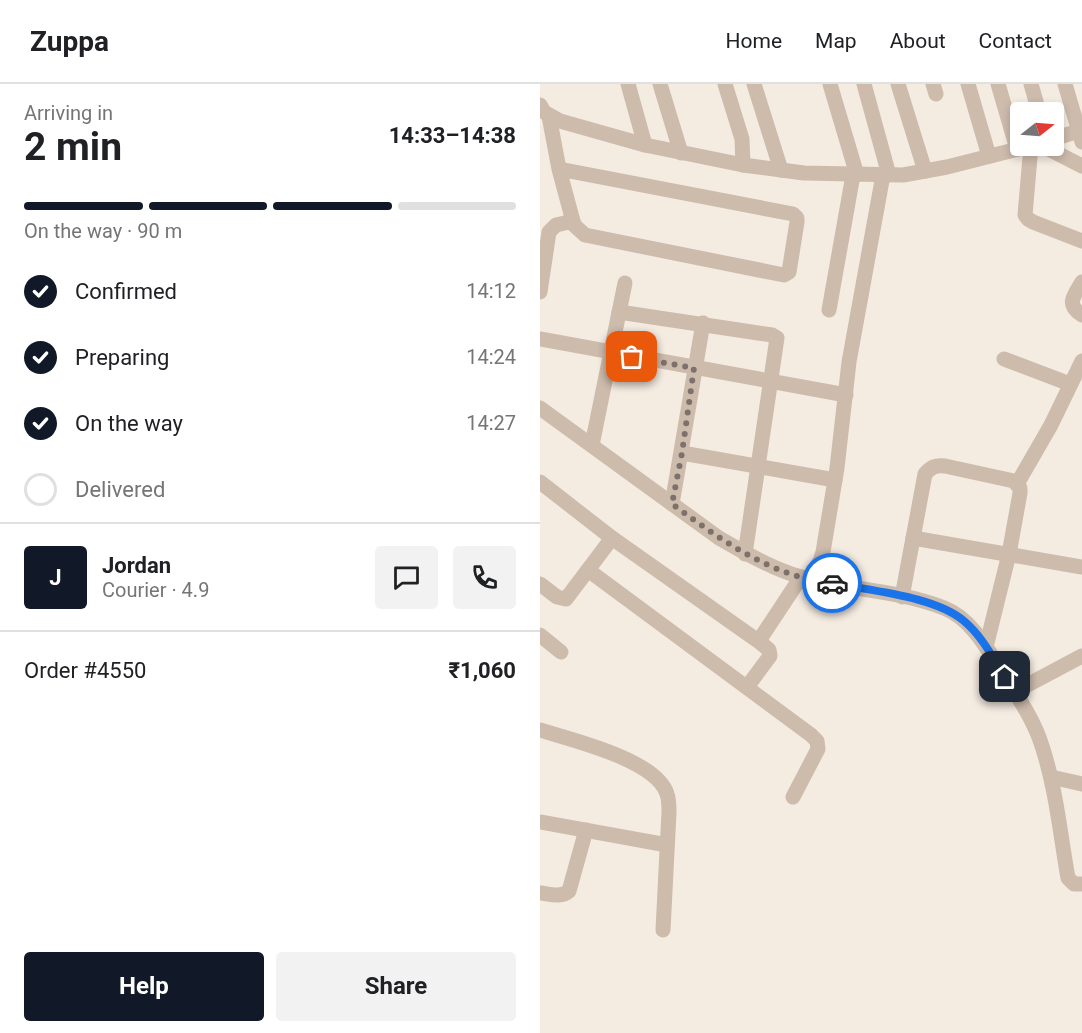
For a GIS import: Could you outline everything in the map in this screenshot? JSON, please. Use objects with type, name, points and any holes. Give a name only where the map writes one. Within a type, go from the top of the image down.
[{"type":"street","points":[[628,84],[645,145]]},
{"type":"street","points":[[660,84],[681,153]]},
{"type":"street","points":[[724,84],[742,139],[743,165]]},
{"type":"street","points":[[754,84],[781,170]]},
{"type":"street","points":[[761,643],[762,636],[820,561],[824,552],[865,270],[886,175],[864,84]]},
{"type":"street","points":[[898,84],[926,171]]},
{"type":"street","points":[[968,84],[989,156]]},
{"type":"street","points":[[998,84],[1010,111]]},
{"type":"street","points":[[1031,84],[1036,102]]},
{"type":"street","points":[[1064,137],[1081,134],[1065,84]]},
{"type":"street","points":[[829,310],[855,175],[834,85]]},
{"type":"street","points":[[544,110],[560,121],[645,145],[743,165],[804,173],[886,175],[926,171],[1010,151]]},
{"type":"street","points":[[544,110],[573,221],[579,231],[585,235],[784,275],[789,272],[797,222],[793,214],[560,169]]},
{"type":"street","points":[[1026,156],[1025,215],[1033,222],[1082,241]]},
{"type":"street","points":[[1062,156],[1082,166]]},
{"type":"street","points":[[540,292],[549,232],[556,225],[573,221]]},
{"type":"street","points":[[1082,282],[1072,299],[1074,310],[1082,315]]},
{"type":"street","points":[[592,445],[625,283]]},
{"type":"street","points":[[619,312],[703,323],[777,338],[746,554]]},
{"type":"street","points":[[672,504],[703,323]]},
{"type":"street","points":[[540,339],[846,395]]},
{"type":"street","points":[[1004,359],[1070,384]]},
{"type":"street","points":[[986,647],[1009,554],[1020,493],[1017,483],[1051,425],[1082,361]]},
{"type":"street","points":[[540,408],[719,538],[746,554],[805,578],[902,597],[946,609],[965,622],[986,647],[1041,741],[1051,777],[1068,878],[1074,884],[1082,884]]},
{"type":"street","points":[[682,453],[835,480]]},
{"type":"street","points":[[902,597],[925,474],[930,468],[937,465],[945,466],[1017,483]]},
{"type":"street","points":[[540,482],[612,538],[769,650],[770,656],[747,687]]},
{"type":"street","points":[[540,584],[557,597],[566,599],[612,538]]},
{"type":"street","points":[[913,538],[1082,567]]},
{"type":"street","points":[[588,570],[812,735],[817,741],[816,756],[793,797]]},
{"type":"street","points":[[540,635],[561,652]]},
{"type":"street","points":[[1014,692],[1082,656]]},
{"type":"street","points":[[540,730],[622,757],[641,766],[658,780],[667,793],[669,812],[663,930]]},
{"type":"street","points":[[1051,777],[1082,784]]},
{"type":"street","points":[[540,822],[667,845]]},
{"type":"street","points":[[540,893],[565,895],[569,891],[586,830]]},
{"type":"way so far","points":[[632,357],[694,368],[672,504],[719,538],[746,554],[801,577],[832,583]]},
{"type":"route","points":[[832,583],[922,601],[946,609],[965,622],[986,647],[1005,677]]}]
